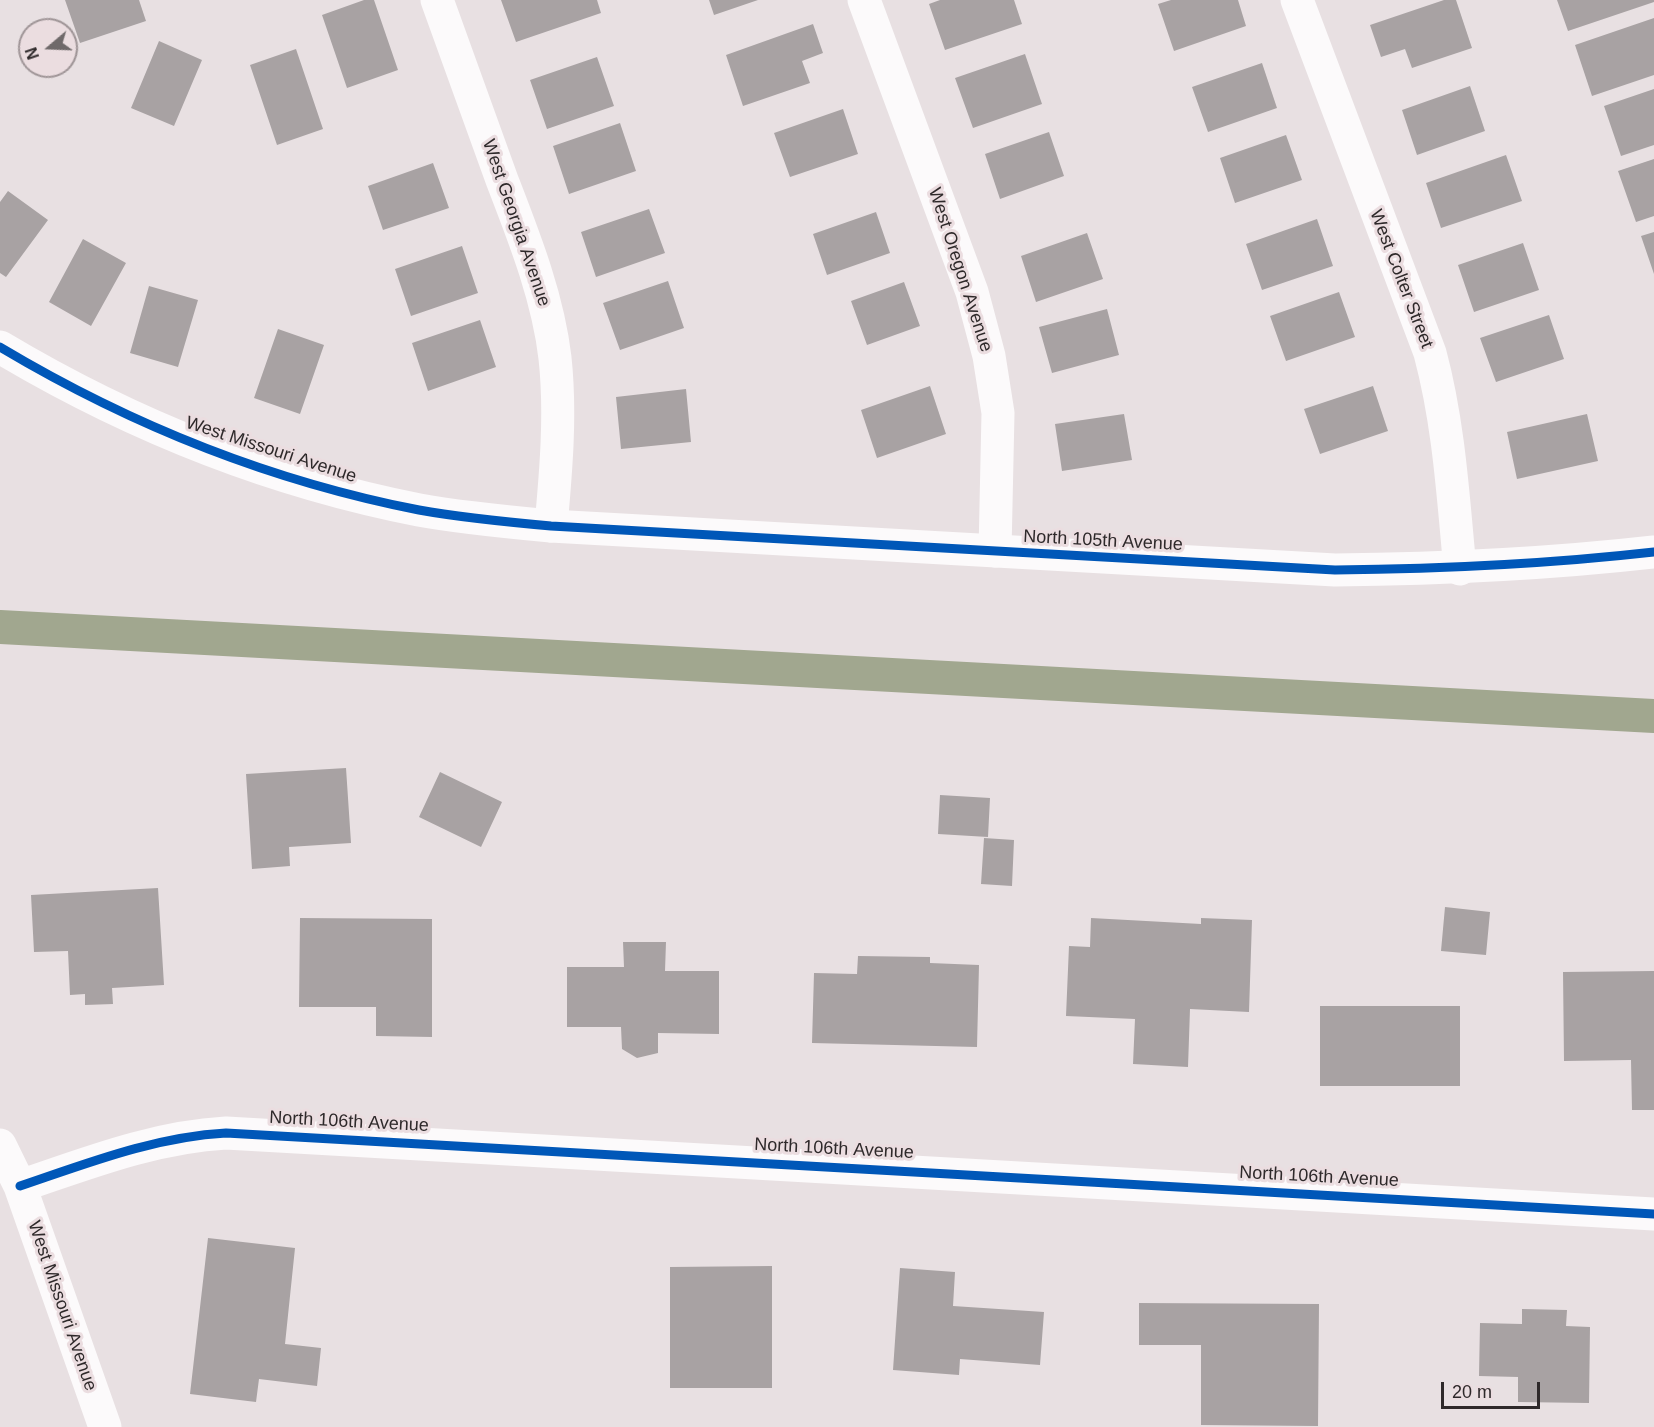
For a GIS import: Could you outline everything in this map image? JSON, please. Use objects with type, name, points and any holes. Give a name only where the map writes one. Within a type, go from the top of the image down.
[{"type":"street","name":"West Georgia Avenue","points":[[438,0],[526,243],[546,308],[555,357],[557,397],[555,481],[551,526]]},
{"type":"street","name":"West Oregon Avenue","points":[[864,0],[972,292],[989,356],[998,412],[995,551]]},
{"type":"street","name":"West Colter Street","points":[[1297,0],[1430,353],[1446,421],[1460,569]]},
{"type":"street","name":"West Missouri Avenue","points":[[0,347],[60,383],[119,412],[202,447],[274,471],[420,510],[551,526]]},
{"type":"street","name":"North 105th Avenue","points":[[551,526],[1335,570],[1460,569],[1572,562],[1654,552]]},
{"type":"street","name":"North 106th Avenue","points":[[20,1186],[150,1143],[189,1135],[226,1133],[1654,1214]]},
{"type":"street","name":"West Missouri Avenue","points":[[0,1145],[20,1186],[105,1427]]},
{"type":"building","points":[[65,0],[139,0],[146,21],[80,43],[78,18],[71,18]]},
{"type":"building","points":[[364,0],[374,0],[398,70],[347,88],[322,15]]},
{"type":"building","points":[[501,0],[597,0],[601,13],[516,42]]},
{"type":"building","points":[[709,0],[758,0],[714,15]]},
{"type":"building","points":[[940,0],[1014,0],[1022,24],[945,50],[929,4]]},
{"type":"building","points":[[1171,0],[1238,0],[1246,26],[1174,51],[1158,4]]},
{"type":"building","points":[[1444,0],[1456,0],[1472,48],[1412,68],[1405,49],[1381,57],[1370,25]]},
{"type":"building","points":[[1557,0],[1654,0],[1654,2],[1568,31]]},
{"type":"building","points":[[1654,18],[1654,75],[1592,96],[1575,45]]},
{"type":"building","points":[[813,24],[823,53],[802,61],[810,83],[743,106],[726,55]]},
{"type":"building","points":[[159,41],[202,60],[174,126],[131,108]]},
{"type":"building","points":[[296,49],[323,129],[277,145],[250,65]]},
{"type":"building","points":[[1025,54],[1042,104],[973,128],[955,78]]},
{"type":"building","points":[[597,57],[614,106],[547,129],[530,80]]},
{"type":"building","points":[[1262,63],[1277,108],[1208,132],[1192,87]]},
{"type":"building","points":[[1470,86],[1485,131],[1417,155],[1402,110]]},
{"type":"building","points":[[1654,89],[1654,145],[1621,156],[1604,106]]},
{"type":"building","points":[[843,109],[858,154],[790,177],[774,133]]},
{"type":"building","points":[[620,123],[636,171],[569,194],[553,146]]},
{"type":"building","points":[[1049,132],[1064,176],[1000,199],[985,154]]},
{"type":"building","points":[[1286,135],[1302,180],[1235,203],[1220,158]]},
{"type":"building","points":[[1506,155],[1522,201],[1441,228],[1426,183]]},
{"type":"building","points":[[1654,159],[1654,216],[1636,222],[1618,171]]},
{"type":"building","points":[[433,163],[449,208],[383,230],[368,186]]},
{"type":"building","points":[[8,191],[48,220],[6,277],[0,273],[0,202]]},
{"type":"building","points":[[649,209],[665,253],[596,277],[581,232]]},
{"type":"building","points":[[876,212],[890,253],[827,275],[813,234]]},
{"type":"building","points":[[1317,219],[1333,266],[1262,290],[1246,244]]},
{"type":"building","points":[[1654,232],[1654,274],[1641,236]]},
{"type":"building","points":[[1087,233],[1103,279],[1036,302],[1021,256]]},
{"type":"building","points":[[83,239],[126,263],[91,326],[49,302]]},
{"type":"building","points":[[1523,243],[1539,290],[1474,312],[1458,265]]},
{"type":"building","points":[[462,246],[478,293],[411,316],[395,269]]},
{"type":"building","points":[[668,281],[684,328],[620,350],[603,303]]},
{"type":"building","points":[[904,282],[920,326],[867,345],[851,301]]},
{"type":"building","points":[[149,286],[198,300],[178,367],[130,353]]},
{"type":"building","points":[[1339,292],[1355,337],[1286,361],[1270,316]]},
{"type":"building","points":[[1107,309],[1119,355],[1052,373],[1039,327]]},
{"type":"building","points":[[1549,315],[1564,359],[1496,382],[1480,338]]},
{"type":"building","points":[[480,320],[496,367],[428,391],[412,343]]},
{"type":"building","points":[[278,329],[324,345],[300,414],[254,398]]},
{"type":"building","points":[[930,386],[946,434],[877,458],[861,410]]},
{"type":"building","points":[[1373,386],[1388,431],[1320,454],[1304,409]]},
{"type":"building","points":[[686,389],[691,442],[621,449],[616,397]]},
{"type":"building","points":[[1124,414],[1132,460],[1062,471],[1055,424]]},
{"type":"building","points":[[1587,414],[1598,461],[1517,479],[1507,432]]},
{"type":"building","points":[[346,768],[351,843],[289,847],[290,866],[252,869],[246,774]]},
{"type":"building","points":[[440,772],[502,802],[481,847],[419,817]]},
{"type":"building","points":[[940,795],[990,798],[988,837],[938,834]]},
{"type":"building","points":[[984,838],[1014,840],[1012,886],[981,884]]},
{"type":"building","points":[[158,888],[164,985],[112,988],[113,1004],[85,1005],[85,994],[70,995],[68,951],[34,952],[31,895]]},
{"type":"building","points":[[1445,907],[1490,912],[1486,955],[1441,951]]},
{"type":"building","points":[[300,918],[432,919],[432,1037],[376,1036],[376,1007],[299,1007]]},
{"type":"building","points":[[1091,918],[1201,924],[1201,918],[1252,920],[1249,1012],[1190,1009],[1188,1067],[1133,1064],[1135,1019],[1066,1016],[1069,946],[1090,947]]},
{"type":"building","points":[[623,942],[666,942],[665,971],[719,971],[719,1034],[658,1033],[658,1053],[637,1058],[622,1049],[621,1027],[567,1027],[567,967],[624,967]]},
{"type":"building","points":[[858,956],[930,957],[930,963],[979,965],[977,1047],[812,1043],[814,973],[857,974]]},
{"type":"building","points":[[1654,971],[1654,1110],[1632,1110],[1631,1060],[1564,1061],[1563,972]]},
{"type":"building","points":[[1320,1006],[1460,1006],[1460,1086],[1320,1086]]},
{"type":"building","points":[[208,1238],[295,1248],[285,1344],[321,1348],[317,1386],[259,1379],[256,1402],[190,1394]]},
{"type":"building","points":[[772,1266],[772,1388],[670,1388],[670,1267]]},
{"type":"building","points":[[900,1268],[955,1272],[953,1306],[1044,1312],[1040,1365],[960,1359],[959,1375],[893,1370]]},
{"type":"building","points":[[1139,1303],[1319,1304],[1318,1426],[1201,1425],[1201,1345],[1139,1345]]},
{"type":"building","points":[[1522,1309],[1567,1310],[1566,1326],[1590,1327],[1589,1403],[1518,1402],[1518,1377],[1479,1376],[1480,1323],[1522,1324]]},
{"type":"waterway","points":[[0,627],[1654,716]]},
{"type":"cycle path","points":[[0,347],[49,375],[150,425],[255,466],[364,498],[468,518],[551,526],[1335,570],[1495,565],[1654,552]]},
{"type":"cycle path","points":[[20,1186],[147,1145],[199,1135],[226,1133],[1654,1214]]}]
